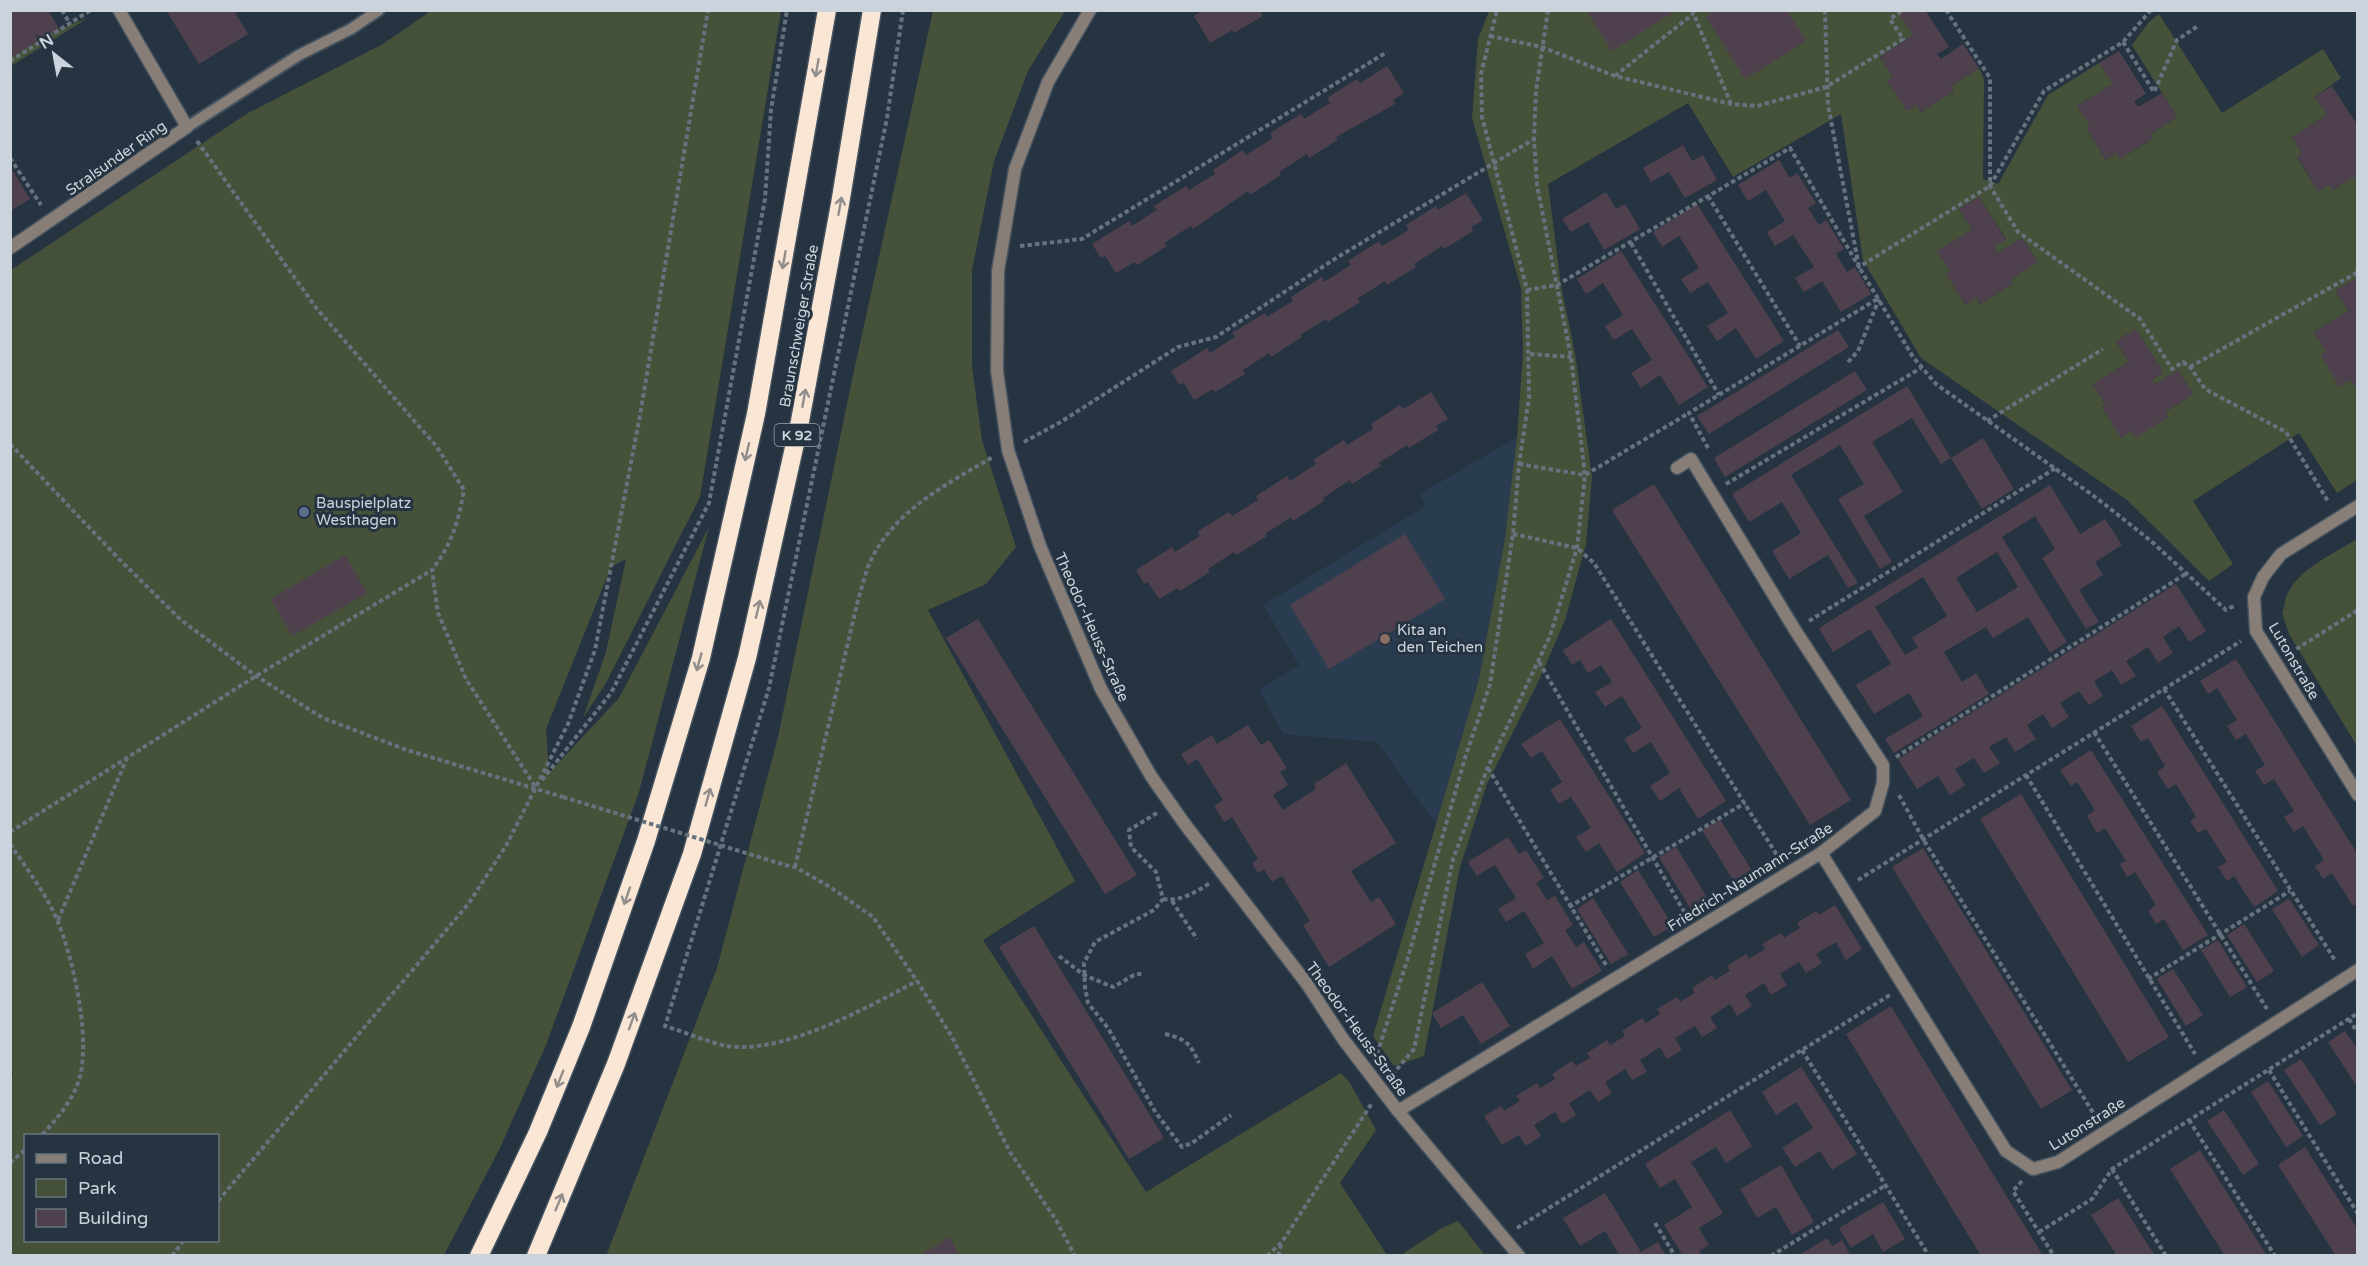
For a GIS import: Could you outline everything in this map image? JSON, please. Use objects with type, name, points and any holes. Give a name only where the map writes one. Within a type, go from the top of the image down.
[{"type":"highway","name":"Braunschweiger Straße","points":[[479,1256],[538,1132],[581,1028],[646,841],[701,658],[756,414],[827,10]]},
{"type":"highway","name":"Braunschweiger Straße","points":[[536,1256],[616,1064],[692,854],[747,658],[800,421],[840,204],[872,10]]},
{"type":"street","name":"Stralsunder Ring","points":[[10,248],[187,127],[119,10]]},
{"type":"street","name":"Theodor-Heuss-Straße","points":[[1090,10],[1047,82],[1015,168],[998,271],[997,371],[1008,450],[1046,564],[1101,689],[1151,776],[1170,804],[1307,984],[1343,1039],[1398,1111],[1519,1256]]},
{"type":"street","points":[[1677,468],[1691,459],[1795,630],[1883,765]]},
{"type":"street","points":[[2254,597],[2264,577],[2281,554],[2358,506]]},
{"type":"street","name":"Lutonstraße","points":[[2254,597],[2256,631],[2358,795]]},
{"type":"street","name":"Friedrich-Naumann-Straße","points":[[1398,1111],[1821,854],[1875,811],[1883,783],[1883,765]]},
{"type":"street","points":[[1821,854],[2006,1151],[2033,1169]]},
{"type":"street","name":"Lutonstraße","points":[[2033,1169],[2058,1162],[2358,970]]},
{"type":"lane","points":[[187,127],[299,55],[351,29],[379,10]]},
{"type":"path","points":[[62,10],[70,24]]},
{"type":"path","points":[[10,62],[91,10]]},
{"type":"path","points":[[219,1200],[469,903],[507,844],[568,723],[595,650],[639,422],[708,10]]},
{"type":"path","points":[[536,788],[611,693],[709,502],[765,199],[771,110],[787,10]]},
{"type":"path","points":[[1381,1087],[1376,1059],[1407,961],[1465,758],[1490,684],[1513,534],[1519,464],[1529,398],[1530,354],[1527,290],[1482,117],[1481,74],[1497,10]]},
{"type":"path","points":[[1825,10],[1826,87],[1859,267]]},
{"type":"path","points":[[1490,36],[1542,47],[1615,76],[1731,104],[1757,106],[1826,87],[1903,39],[1890,19],[1903,10]]},
{"type":"path","points":[[1946,10],[1990,78],[1990,186],[2018,232],[2140,319],[2172,369],[2183,362],[2190,367],[2205,389],[2286,432],[2338,519]]},
{"type":"path","points":[[1859,267],[1990,186],[2044,91],[2123,42],[2151,10]]},
{"type":"path","points":[[1267,1256],[1282,1242],[1381,1087],[1414,1049],[1453,859],[1488,767],[1550,636],[1577,548],[1585,475],[1571,357],[1537,185],[1534,139],[1536,91],[1548,11]]},
{"type":"path","points":[[1615,76],[1692,12],[1731,104]]},
{"type":"path","points":[[2123,42],[2154,92],[2177,39],[2198,26]]},
{"type":"path","points":[[1001,248],[1082,239],[1386,52]]},
{"type":"path","points":[[10,832],[256,676],[432,570],[447,549],[459,520],[464,490],[437,447],[316,309],[187,127]]},
{"type":"path","points":[[795,867],[858,600],[871,560],[890,531],[910,508],[992,457],[1059,423],[1178,347],[1216,337],[1334,260],[1534,139]]},
{"type":"path","points":[[1527,290],[1557,285],[1790,148],[1921,368],[1942,390],[2098,498],[2187,573],[2226,610],[2254,597]]},
{"type":"path","points":[[10,158],[51,220]]},
{"type":"path","points":[[1708,196],[1800,346]]},
{"type":"path","points":[[1631,243],[1719,395]]},
{"type":"path","points":[[2190,367],[2358,272]]},
{"type":"path","points":[[1519,464],[1585,475],[1879,298]]},
{"type":"path","points":[[1848,363],[1858,351],[1879,298]]},
{"type":"path","points":[[1987,421],[2103,349]]},
{"type":"path","points":[[1530,354],[1571,357]]},
{"type":"path","points":[[1711,492],[1921,368]]},
{"type":"path","points":[[1689,413],[1708,448]]},
{"type":"path","points":[[10,444],[119,560],[181,620],[256,676],[323,718],[404,749],[795,867],[830,887],[873,917],[952,1037],[1010,1152],[1056,1220],[1075,1256]]},
{"type":"path","points":[[1795,630],[2055,468]]},
{"type":"path","points":[[1513,534],[1577,548],[1594,563],[1788,873]]},
{"type":"path","points":[[432,570],[438,613],[466,679],[536,788]]},
{"type":"path","points":[[2104,1131],[1923,839],[1883,765],[2187,573]]},
{"type":"path","points":[[2275,662],[2358,610]]},
{"type":"path","points":[[1842,890],[2256,631]]},
{"type":"path","points":[[1538,662],[1695,930]]},
{"type":"path","points":[[2164,689],[2346,978]]},
{"type":"path","points":[[2094,732],[2276,1022]]},
{"type":"path","points":[[58,920],[128,757]]},
{"type":"path","points":[[1488,767],[1569,907],[1615,979]]},
{"type":"path","points":[[2026,775],[2204,1068]]},
{"type":"path","points":[[1569,907],[1744,803]]},
{"type":"path","points":[[1163,899],[1156,872],[1131,847],[1129,830],[1170,804]]},
{"type":"path","points":[[10,844],[58,920],[70,957],[84,1040],[78,1086],[63,1112],[43,1134]]},
{"type":"path","points":[[1163,899],[1172,901],[1200,889],[1223,875]]},
{"type":"path","points":[[2148,979],[2290,891]]},
{"type":"path","points":[[1163,899],[1154,910],[1095,942],[1084,963],[1088,1003],[1108,1028],[1156,1113],[1182,1147],[1192,1143],[1231,1115]]},
{"type":"path","points":[[1172,901],[1197,939]]},
{"type":"path","points":[[1059,956],[1084,975],[1113,987],[1134,975],[1144,973]]},
{"type":"path","points":[[665,1026],[724,1046],[766,1047],[872,1005],[917,981]]},
{"type":"path","points":[[1504,1236],[1902,987]]},
{"type":"path","points":[[2039,1232],[2092,1199],[2112,1169],[2358,1013]]},
{"type":"path","points":[[2349,1019],[2358,1033]]},
{"type":"path","points":[[1165,1034],[1183,1038],[1193,1049],[1199,1063]]},
{"type":"path","points":[[1802,1050],[1929,1256]]},
{"type":"path","points":[[2269,1070],[2358,1214]]},
{"type":"path","points":[[2189,1120],[2274,1256]]},
{"type":"path","points":[[10,1163],[24,1151]]},
{"type":"path","points":[[2033,1169],[2013,1191],[2054,1256]]},
{"type":"path","points":[[2112,1169],[2166,1256]]},
{"type":"path","points":[[1771,1256],[1886,1185]]},
{"type":"path","points":[[1655,1223],[1676,1256]]},
{"type":"path","points":[[172,1256],[182,1242]]},
{"type":"path","points":[[1278,1256],[1282,1242]]},
{"type":"shaded area","name":"Kita an den Teichen","points":[[1517,437],[1505,538],[1479,678],[1436,824],[1377,742],[1283,734],[1259,690],[1299,665],[1263,605],[1426,506],[1420,494]]},
{"type":"green space","points":[[431,11],[781,11],[700,497],[606,683],[583,718],[606,652],[626,559],[611,567],[546,729],[549,773],[619,698],[709,527],[639,792],[546,1045],[500,1148],[444,1255],[11,1255],[10,1076],[13,1074],[11,1068],[11,270],[248,113],[383,44]]},
{"type":"green space","points":[[933,11],[1065,11],[1028,71],[994,161],[972,270],[972,367],[982,440],[1016,547],[986,584],[928,610],[1075,881],[983,940],[1146,1192],[1341,1073],[1350,1083],[1376,1130],[1340,1183],[1387,1255],[606,1256],[717,968],[778,737],[852,380]]},
{"type":"green space","points":[[1489,11],[1907,11],[1913,35],[1880,57],[1893,77],[1887,81],[1907,111],[1916,105],[1921,112],[1954,91],[1951,86],[1979,68],[1984,79],[1983,179],[1998,184],[2048,95],[2099,63],[2113,84],[2077,106],[2090,126],[2087,129],[2106,160],[2116,153],[2120,159],[2152,139],[2150,134],[2177,117],[2132,45],[2149,22],[2159,14],[2222,113],[2323,49],[2341,78],[2315,97],[2327,115],[2292,137],[2302,153],[2297,157],[2318,191],[2329,185],[2333,190],[2357,175],[2357,279],[2336,290],[2348,311],[2314,332],[2326,352],[2321,356],[2340,386],[2350,380],[2354,386],[2357,384],[2357,480],[2337,493],[2299,433],[2193,501],[2233,564],[2209,581],[2127,500],[1921,358],[1863,260],[1841,114],[1733,177],[1688,103],[1548,184],[1561,286],[1575,353],[1592,477],[1586,544],[1565,620],[1540,678],[1487,784],[1460,867],[1424,1056],[1394,1066],[1373,1036],[1479,679],[1505,538],[1517,437],[1523,354],[1521,288],[1472,118],[1478,39]],"holes":[[[1979,197],[2006,239],[1994,247],[1998,253],[2022,238],[2037,262],[2010,280],[2012,284],[1980,304],[1976,298],[1965,304],[1947,274],[1950,271],[1938,251],[1972,230],[1959,209]],[[2136,329],[2163,372],[2152,380],[2155,384],[2178,370],[2193,394],[2165,412],[2168,417],[2135,437],[2131,431],[2121,437],[2102,407],[2106,405],[2093,384],[2129,362],[2116,341]]]},
{"type":"green space","points":[[88,18],[11,66],[10,55],[12,56],[59,29]]},
{"type":"green space","points":[[2357,539],[2357,746],[2289,634],[2282,613],[2288,593],[2302,575],[2320,561]]},
{"type":"green space","points":[[1458,1221],[1485,1255],[1401,1255],[1442,1228]]},
{"type":"building","points":[[10,10],[48,10],[59,29],[12,56]]},
{"type":"building","points":[[166,10],[234,10],[248,34],[199,64]]},
{"type":"building","points":[[1203,10],[1260,10],[1263,16],[1234,33],[1232,30],[1210,43],[1194,16]]},
{"type":"building","points":[[1586,10],[1677,10],[1612,51]]},
{"type":"building","points":[[1716,10],[1787,10],[1806,41],[1745,79],[1706,17]]},
{"type":"building","points":[[1907,10],[1925,10],[1949,47],[1937,54],[1941,59],[1963,44],[1979,68],[1951,86],[1954,91],[1921,112],[1916,105],[1907,111],[1887,81],[1893,77],[1880,57],[1913,35],[1900,15]]},
{"type":"building","points":[[2119,51],[2146,94],[2134,101],[2138,107],[2162,93],[2177,117],[2150,134],[2153,138],[2120,159],[2116,153],[2106,160],[2087,129],[2090,126],[2077,106],[2113,84],[2099,63]]},
{"type":"building","points":[[1387,66],[1404,93],[1393,100],[1395,104],[1336,137],[1338,140],[1309,158],[1307,154],[1279,172],[1281,175],[1250,195],[1248,191],[1193,229],[1191,226],[1164,243],[1167,246],[1137,265],[1135,262],[1116,273],[1105,256],[1101,258],[1092,244],[1129,221],[1132,226],[1157,210],[1154,206],[1186,186],[1189,190],[1215,174],[1213,170],[1243,150],[1246,155],[1273,138],[1270,133],[1301,114],[1304,119],[1330,103],[1327,98],[1357,79],[1360,83]]},
{"type":"building","points":[[2332,86],[2358,126],[2358,175],[2332,190],[2329,185],[2318,191],[2297,156],[2302,153],[2292,137],[2327,115],[2315,97]]},
{"type":"building","points":[[1683,145],[1692,161],[1703,155],[1717,180],[1685,198],[1669,172],[1651,182],[1643,168]]},
{"type":"building","points":[[1779,160],[1790,178],[1797,173],[1816,203],[1808,208],[1819,225],[1826,220],[1844,249],[1836,254],[1847,272],[1855,267],[1871,294],[1841,312],[1822,281],[1804,292],[1795,278],[1814,267],[1793,235],[1775,246],[1767,232],[1785,221],[1766,190],[1748,201],[1738,185]]},
{"type":"building","points":[[10,166],[30,199],[10,211]]},
{"type":"building","points":[[1606,192],[1616,209],[1625,204],[1640,229],[1604,250],[1588,222],[1571,232],[1562,219]]},
{"type":"building","points":[[1466,193],[1483,220],[1471,227],[1473,231],[1444,249],[1442,246],[1414,264],[1416,267],[1387,285],[1385,281],[1357,299],[1360,302],[1328,322],[1326,319],[1300,335],[1302,337],[1271,357],[1269,353],[1243,370],[1245,374],[1215,392],[1213,389],[1194,400],[1184,383],[1179,385],[1171,371],[1207,348],[1210,353],[1235,337],[1232,333],[1265,313],[1267,317],[1293,301],[1291,297],[1322,277],[1324,282],[1351,265],[1348,261],[1379,241],[1382,246],[1409,230],[1406,225],[1436,206],[1438,210]]},
{"type":"building","points":[[1979,197],[2006,240],[1994,247],[1998,253],[2022,238],[2038,262],[2010,280],[2012,284],[1980,304],[1976,298],[1966,305],[1946,274],[1950,271],[1937,251],[1972,230],[1959,209]]},
{"type":"building","points":[[1697,204],[1784,341],[1756,359],[1736,328],[1717,341],[1707,326],[1728,313],[1708,282],[1690,293],[1681,279],[1699,268],[1679,236],[1662,247],[1653,232]]},
{"type":"building","points":[[1621,251],[1708,387],[1679,405],[1660,375],[1641,388],[1631,373],[1652,360],[1632,329],[1614,340],[1605,326],[1623,315],[1603,283],[1586,294],[1577,279]]},
{"type":"building","points":[[2357,278],[2358,384],[2354,386],[2350,380],[2340,387],[2321,356],[2326,352],[2314,332],[2348,311],[2336,290]]},
{"type":"building","points":[[2136,329],[2163,372],[2152,380],[2155,384],[2178,370],[2193,394],[2165,412],[2168,417],[2135,438],[2131,431],[2121,438],[2102,407],[2106,405],[2093,384],[2129,362],[2116,341]]},
{"type":"building","points":[[1838,330],[1849,347],[1709,434],[1697,416]]},
{"type":"building","points":[[1855,371],[1867,390],[1725,477],[1714,458]]},
{"type":"building","points":[[1907,386],[1951,458],[1941,464],[1912,418],[1872,442],[1903,492],[1864,516],[1892,562],[1880,569],[1838,499],[1864,484],[1840,445],[1791,475],[1858,583],[1848,588],[1828,555],[1789,579],[1772,551],[1801,533],[1782,502],[1749,522],[1732,494]]},
{"type":"building","points":[[1431,392],[1448,419],[1436,426],[1438,430],[1409,448],[1407,445],[1379,463],[1381,466],[1352,484],[1350,480],[1323,498],[1324,501],[1293,521],[1291,517],[1265,534],[1267,536],[1236,555],[1234,552],[1208,569],[1210,572],[1180,591],[1178,588],[1159,599],[1148,582],[1144,584],[1136,570],[1172,547],[1175,552],[1200,536],[1197,532],[1229,512],[1232,516],[1258,500],[1256,496],[1287,476],[1290,481],[1316,464],[1313,460],[1344,440],[1347,445],[1373,429],[1371,424],[1400,405],[1403,409]]},
{"type":"building","points":[[1983,438],[2014,489],[1982,509],[1951,458]]},
{"type":"building","points":[[1654,484],[1851,800],[1810,825],[1612,510]]},
{"type":"building","points":[[2050,485],[2080,534],[2105,519],[2122,545],[2095,562],[2103,575],[2079,590],[2099,622],[2086,629],[2042,558],[2055,549],[2035,516],[2002,537],[2067,642],[2050,653],[2028,617],[1993,638],[1986,627],[1944,652],[1962,682],[1976,673],[1989,694],[1894,753],[1885,739],[1923,716],[1909,693],[1874,714],[1856,685],[1891,664],[1870,629],[1833,652],[1819,628]],"holes":[[[1997,552],[2018,587],[1977,612],[1956,578]],[[1923,577],[1947,616],[1912,638],[1918,647],[1905,655],[1875,607]]]},
{"type":"building","points":[[1405,534],[1445,599],[1329,669],[1290,605]]},
{"type":"building","points":[[345,555],[367,593],[292,636],[271,599]]},
{"type":"building","points":[[2176,584],[2206,631],[2189,642],[2179,626],[2163,637],[2173,653],[2158,663],[2148,647],[2126,661],[2136,676],[2121,685],[2112,670],[2094,681],[2103,696],[2089,705],[2079,691],[2060,703],[2069,717],[2052,728],[2043,714],[2027,725],[2036,739],[2015,752],[2006,737],[1989,747],[2000,763],[1984,773],[1974,758],[1955,769],[1965,785],[1950,795],[1938,776],[1917,789],[1898,759]]},
{"type":"building","points":[[978,619],[1137,875],[1105,894],[946,638]]},
{"type":"building","points":[[1611,619],[1726,801],[1698,819],[1679,788],[1660,801],[1650,786],[1670,773],[1651,742],[1633,753],[1624,739],[1642,728],[1622,696],[1605,707],[1595,692],[1612,682],[1601,665],[1588,673],[1580,660],[1572,665],[1563,650]]},
{"type":"building","points":[[2236,659],[2358,855],[2358,903],[2353,906],[2332,873],[2323,879],[2315,866],[2324,860],[2303,826],[2294,832],[2284,817],[2294,811],[2274,779],[2264,785],[2255,771],[2265,765],[2246,734],[2236,740],[2227,726],[2237,720],[2217,688],[2208,694],[2200,681]]},
{"type":"building","points":[[2162,706],[2278,891],[2254,907],[2234,876],[2227,881],[2218,867],[2227,862],[2206,829],[2198,833],[2190,821],[2196,817],[2176,784],[2168,789],[2157,772],[2165,766],[2148,738],[2141,742],[2131,726]]},
{"type":"building","points":[[1560,719],[1645,853],[1617,872],[1599,843],[1586,852],[1576,837],[1591,828],[1571,797],[1559,804],[1550,790],[1562,782],[1542,751],[1531,758],[1521,744]]},
{"type":"building","points":[[1248,725],[1261,745],[1269,740],[1287,768],[1280,772],[1288,785],[1273,795],[1283,810],[1316,789],[1314,784],[1346,763],[1396,843],[1351,871],[1371,902],[1379,897],[1396,924],[1329,967],[1303,925],[1310,921],[1282,876],[1272,882],[1264,869],[1258,873],[1252,863],[1258,859],[1232,817],[1224,822],[1214,806],[1223,800],[1197,759],[1188,765],[1181,754],[1212,735],[1217,744]]},
{"type":"building","points":[[2091,750],[2208,935],[2183,950],[2164,919],[2156,924],[2148,911],[2156,905],[2135,872],[2127,877],[2120,864],[2126,861],[2105,828],[2097,833],[2087,816],[2095,810],[2077,782],[2071,786],[2060,770]]},
{"type":"building","points":[[2021,794],[2169,1037],[2128,1062],[1980,819]]},
{"type":"building","points":[[1720,819],[1754,874],[1736,885],[1702,830]]},
{"type":"building","points":[[1508,837],[1519,854],[1526,850],[1544,878],[1536,883],[1547,900],[1555,896],[1573,925],[1565,930],[1576,947],[1584,942],[1602,971],[1572,989],[1552,956],[1533,969],[1525,954],[1544,943],[1524,911],[1506,922],[1498,909],[1516,898],[1495,865],[1477,876],[1468,862]]},
{"type":"building","points":[[1676,847],[1710,902],[1693,913],[1659,857]]},
{"type":"building","points":[[1923,848],[2072,1090],[2041,1109],[1892,867]]},
{"type":"building","points":[[1638,870],[1673,926],[1654,937],[1620,882]]},
{"type":"building","points":[[1593,898],[1628,954],[1611,964],[1577,909]]},
{"type":"building","points":[[2289,899],[2319,945],[2302,957],[2272,909]]},
{"type":"building","points":[[1835,905],[1862,949],[1846,960],[1836,942],[1816,954],[1822,963],[1806,973],[1799,962],[1780,974],[1787,985],[1771,995],[1764,983],[1745,995],[1752,1006],[1737,1016],[1730,1004],[1710,1017],[1717,1028],[1702,1037],[1695,1026],[1675,1038],[1682,1050],[1667,1059],[1660,1047],[1640,1060],[1647,1072],[1632,1080],[1625,1069],[1605,1082],[1612,1093],[1598,1102],[1590,1090],[1569,1103],[1576,1115],[1562,1124],[1555,1112],[1534,1125],[1541,1136],[1526,1146],[1519,1135],[1502,1145],[1484,1116],[1501,1106],[1504,1111],[1520,1101],[1516,1096],[1537,1083],[1540,1088],[1555,1079],[1552,1074],[1572,1061],[1576,1066],[1590,1058],[1587,1053],[1607,1040],[1610,1045],[1625,1036],[1622,1031],[1642,1018],[1646,1023],[1660,1014],[1657,1009],[1677,997],[1680,1002],[1695,993],[1692,988],[1712,975],[1715,980],[1730,971],[1727,966],[1746,954],[1749,959],[1765,949],[1762,944],[1781,933],[1784,938],[1800,928],[1797,923],[1816,911],[1819,915]]},
{"type":"building","points":[[2244,924],[2274,971],[2257,982],[2227,935]]},
{"type":"building","points":[[1034,926],[1164,1138],[1129,1159],[999,947]]},
{"type":"building","points":[[2218,940],[2247,987],[2230,997],[2201,950]]},
{"type":"building","points":[[2173,969],[2203,1015],[2186,1026],[2157,979]]},
{"type":"building","points":[[1482,982],[1510,1026],[1481,1044],[1463,1015],[1441,1028],[1432,1013]]},
{"type":"building","points":[[1891,1006],[2043,1256],[1981,1256],[1846,1034]]},
{"type":"building","points":[[2345,1031],[2358,1050],[2358,1088],[2328,1042]]},
{"type":"building","points":[[2301,1059],[2337,1114],[2320,1125],[2284,1070]]},
{"type":"building","points":[[1801,1067],[1857,1154],[1832,1170],[1820,1151],[1795,1167],[1782,1148],[1813,1128],[1796,1102],[1776,1115],[1762,1092]]},
{"type":"building","points":[[2268,1081],[2303,1136],[2286,1147],[2251,1092]]},
{"type":"building","points":[[1730,1110],[1752,1146],[1726,1163],[1716,1147],[1691,1162],[1723,1213],[1699,1228],[1709,1245],[1699,1251],[1702,1256],[1683,1256],[1664,1225],[1692,1207],[1675,1179],[1660,1188],[1645,1164]]},
{"type":"building","points":[[2224,1110],[2259,1164],[2243,1175],[2207,1121]]},
{"type":"building","points":[[2305,1147],[2358,1230],[2358,1256],[2336,1256],[2278,1165]]},
{"type":"building","points":[[2200,1150],[2267,1256],[2225,1256],[2170,1169]]},
{"type":"building","points":[[1781,1165],[1814,1222],[1792,1235],[1776,1207],[1757,1218],[1740,1189]]},
{"type":"building","points":[[1605,1193],[1641,1252],[1658,1242],[1666,1256],[1620,1256],[1605,1231],[1580,1246],[1563,1218]]},
{"type":"building","points":[[2118,1198],[2155,1256],[2117,1256],[2091,1215]]},
{"type":"building","points":[[1883,1202],[1905,1239],[1883,1252],[1873,1234],[1851,1248],[1839,1228]]},
{"type":"building","points":[[950,1237],[960,1256],[919,1256]]},
{"type":"building","points":[[1827,1238],[1832,1246],[1842,1240],[1851,1256],[1798,1256]]},
{"type":"place","name":"Bauspielplatz Westhagen","points":[[304,512]]},
{"type":"place","name":"Kita an den Teichen","points":[[1385,639]]}]
